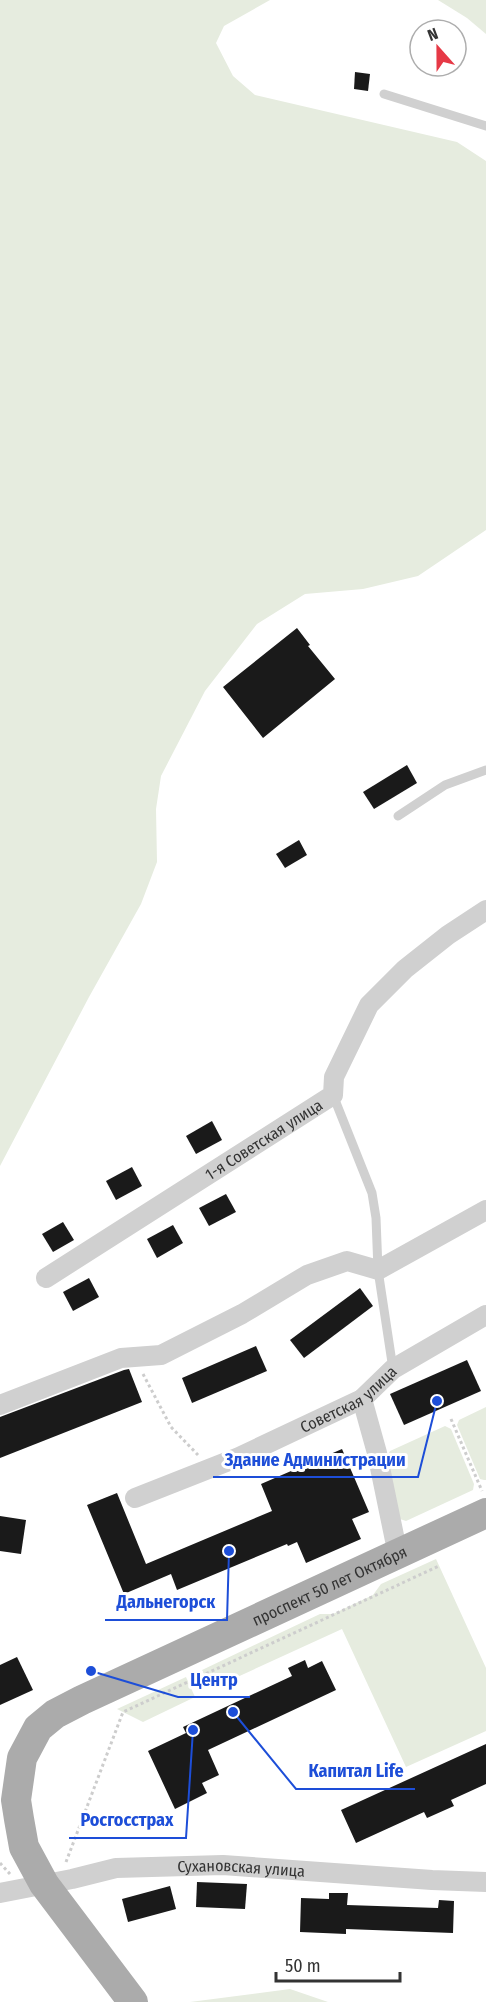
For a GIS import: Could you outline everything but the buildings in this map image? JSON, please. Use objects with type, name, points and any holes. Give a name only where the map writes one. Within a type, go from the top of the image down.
[{"type":"main road","name":"проспект 50 лет Октября","points":[[133,2002],[58,1882],[24,1848],[8,1798],[22,1758],[38,1728],[55,1714],[164,1661],[398,1555],[484,1502]]},
{"type":"street","name":"1-я Советская улица","points":[[46,1278],[333,1095],[334,1077],[369,1005],[405,969],[448,935],[486,910]]},
{"type":"street","points":[[0,1405],[121,1358],[161,1355],[243,1314],[316,1272],[347,1261],[378,1270],[486,1210]]},
{"type":"street","name":"Советская улица","points":[[135,1498],[239,1458],[362,1400],[393,1369],[486,1315]]},
{"type":"street","points":[[362,1400],[377,1453],[398,1555]]},
{"type":"street","name":"Сухановская улица","points":[[0,1893],[116,1868],[224,1865],[432,1881],[486,1881]]},
{"type":"lane","points":[[384,94],[486,126]]},
{"type":"lane","points":[[398,816],[445,785],[486,770]]},
{"type":"lane","points":[[333,1095],[372,1193],[376,1218],[378,1270],[393,1369]]},
{"type":"path","points":[[134,1357],[171,1427],[211,1468]]},
{"type":"path","points":[[451,1419],[484,1502]]},
{"type":"path","points":[[58,1882],[123,1712],[439,1566]]},
{"type":"shaded area","points":[[0,0],[270,0],[224,26],[216,43],[233,76],[255,95],[457,142],[486,161],[486,530],[418,576],[363,589],[305,594],[257,624],[205,691],[161,776],[156,809],[157,862],[141,904],[0,1166]]},
{"type":"shaded area","points":[[438,0],[486,0],[486,34],[467,18]]},
{"type":"shaded area","points":[[486,1407],[486,1480],[484,1480],[480,1479],[457,1425],[459,1420]]},
{"type":"shaded area","points":[[445,1426],[451,1429],[474,1484],[473,1490],[406,1521],[400,1519],[386,1458],[390,1451]]},
{"type":"shaded area","points":[[436,1559],[486,1668],[486,1731],[406,1767],[342,1629],[211,1689],[202,1670],[320,1614],[333,1614],[373,1595],[381,1584]]},
{"type":"shaded area","points":[[186,1677],[195,1697],[143,1722],[117,1709]]},
{"type":"shaded area","points":[[290,1989],[328,2002],[190,2002]]},
{"type":"place","name":"Здание Администрации","points":[[437,1401]]},
{"type":"place","name":"Дальнегорск","points":[[229,1551]]},
{"type":"place","name":"Центр","points":[[91,1671]]},
{"type":"place","name":"Капитал Life","points":[[233,1712]]},
{"type":"place","name":"Росгосстрах","points":[[193,1730]]}]
